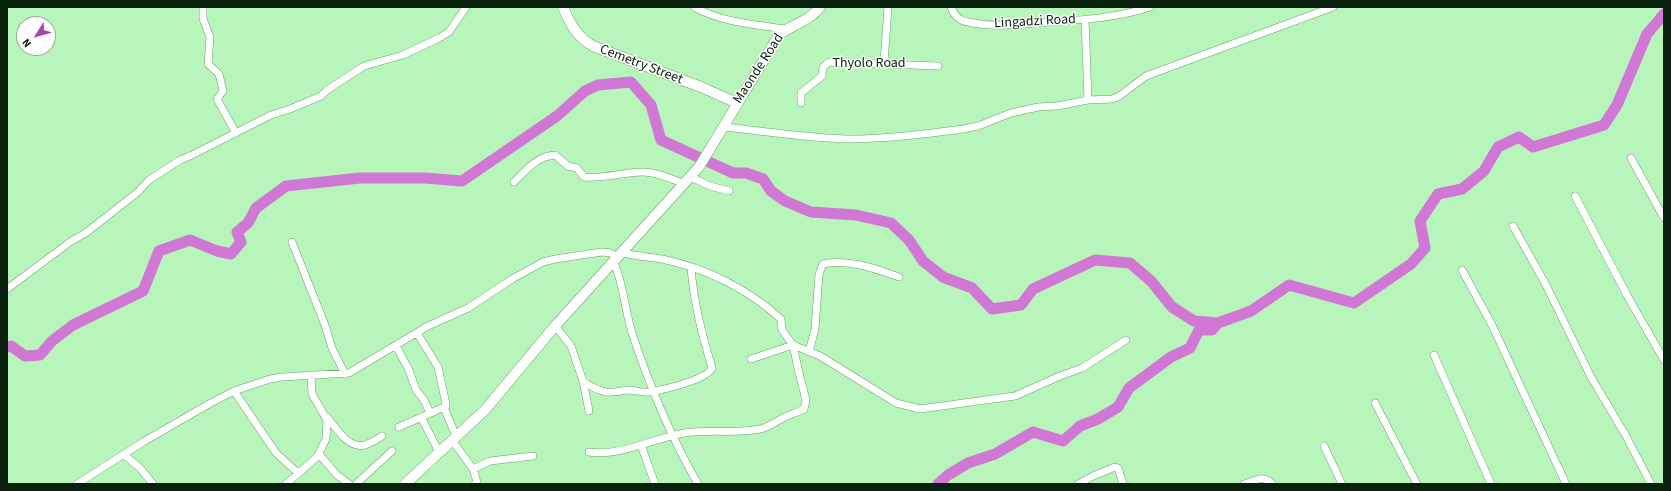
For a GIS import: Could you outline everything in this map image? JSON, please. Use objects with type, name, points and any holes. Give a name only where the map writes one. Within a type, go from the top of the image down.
[{"type":"street","points":[[203,7],[203,19],[210,37],[208,64],[219,74],[223,91],[217,99],[236,133]]},
{"type":"street","points":[[7,289],[70,242],[87,232],[138,192],[149,180],[180,160],[192,156],[271,115],[321,96],[327,90],[364,66],[403,55],[440,38],[449,32],[466,7]]},
{"type":"street","name":"Cemetry Street","points":[[563,7],[572,28],[585,42],[701,87],[737,103]]},
{"type":"street","points":[[694,7],[701,11],[730,20],[786,29]]},
{"type":"street","name":"Maonde Road","points":[[405,484],[485,410],[555,326],[688,180],[713,146],[778,35],[786,29],[806,20],[820,7]]},
{"type":"street","points":[[884,63],[888,7]]},
{"type":"street","name":"Lingadzi Road","points":[[951,7],[956,16],[968,22],[1003,25],[1085,19],[1122,14],[1150,7]]},
{"type":"street","points":[[723,127],[819,138],[872,139],[964,129],[978,126],[1011,113],[1038,107],[1057,106],[1088,100],[1112,99],[1118,97],[1146,76],[1333,7]]},
{"type":"street","points":[[1085,19],[1088,100]]},
{"type":"street","name":"Thyolo Road","points":[[801,103],[801,93],[822,76],[823,68],[829,62],[938,66]]},
{"type":"street","points":[[514,182],[538,160],[555,155],[568,166],[577,168],[584,177],[615,176],[643,172],[688,180],[729,191]]},
{"type":"street","points":[[1631,158],[1664,218]]},
{"type":"street","points":[[1575,196],[1628,297],[1664,360]]},
{"type":"street","points":[[1513,226],[1545,283],[1591,377],[1652,484]]},
{"type":"street","points":[[292,242],[325,325],[332,348],[345,374]]},
{"type":"street","points":[[77,484],[143,442],[234,391],[270,379],[345,374],[353,372],[442,319],[468,308],[512,279],[543,262],[555,258],[602,252],[611,253],[618,258],[637,257],[662,259],[716,276],[764,304],[781,319],[782,330],[793,345],[806,400],[804,409],[783,418],[770,426],[760,429],[692,432],[672,435],[641,445],[596,453],[589,452]]},
{"type":"street","points":[[618,258],[631,328],[672,435],[698,484]]},
{"type":"street","points":[[809,352],[815,329],[822,264],[846,262],[870,267],[899,277]]},
{"type":"street","points":[[583,381],[606,392],[626,390],[644,392],[689,382],[710,372],[712,368],[697,316],[691,268]]},
{"type":"street","points":[[1462,270],[1492,326],[1566,484]]},
{"type":"street","points":[[555,326],[571,346],[583,381],[589,411]]},
{"type":"street","points":[[417,333],[438,367],[446,404],[445,410],[454,438],[473,469],[477,482],[475,484]]},
{"type":"street","points":[[751,359],[793,345],[820,356],[896,403],[920,408],[1015,396],[1082,368],[1126,340]]},
{"type":"street","points":[[396,346],[409,370],[416,390],[424,400],[430,413]]},
{"type":"street","points":[[1434,355],[1491,484]]},
{"type":"street","points":[[312,375],[312,394],[326,415],[344,437],[355,444],[364,445],[382,436]]},
{"type":"street","points":[[234,391],[276,454],[298,473]]},
{"type":"street","points":[[1375,404],[1417,484]]},
{"type":"street","points":[[399,428],[440,408],[445,410]]},
{"type":"street","points":[[286,484],[319,454],[327,432],[328,426],[326,415]]},
{"type":"street","points":[[421,417],[439,452]]},
{"type":"street","points":[[641,445],[655,484]]},
{"type":"street","points":[[1324,446],[1342,484]]},
{"type":"street","points":[[356,484],[392,451]]},
{"type":"street","points":[[319,454],[337,475],[349,484]]},
{"type":"street","points":[[124,455],[140,468],[153,484]]},
{"type":"street","points":[[473,469],[490,461],[533,456]]},
{"type":"street","points":[[1078,484],[1114,467],[1118,468],[1123,484]]},
{"type":"street","points":[[1244,484],[1262,478],[1267,479],[1272,484]]},
{"type":"waterway","points":[[7,347],[11,346],[25,356],[40,355],[52,341],[73,325],[143,291],[159,251],[190,240],[217,251],[231,254],[241,242],[237,232],[248,223],[256,208],[286,186],[360,178],[425,178],[462,181],[557,116],[585,91],[598,85],[631,82],[651,105],[661,140],[733,173],[746,173],[763,179],[771,191],[785,201],[811,212],[856,215],[891,223],[909,240],[923,261],[943,277],[972,288],[992,309],[1021,305],[1033,289],[1095,260],[1130,263],[1151,281],[1172,307],[1194,321],[1218,323],[1251,311],[1289,285],[1354,303],[1411,264],[1425,248],[1420,221],[1438,194],[1462,189],[1484,171],[1498,147],[1519,137],[1533,147],[1604,125],[1617,105],[1647,34],[1664,14]]},
{"type":"waterway","points":[[938,484],[948,475],[968,463],[995,454],[1033,432],[1063,441],[1080,426],[1098,419],[1118,407],[1129,388],[1171,357],[1190,348],[1199,330],[1212,330],[1218,323]]}]
